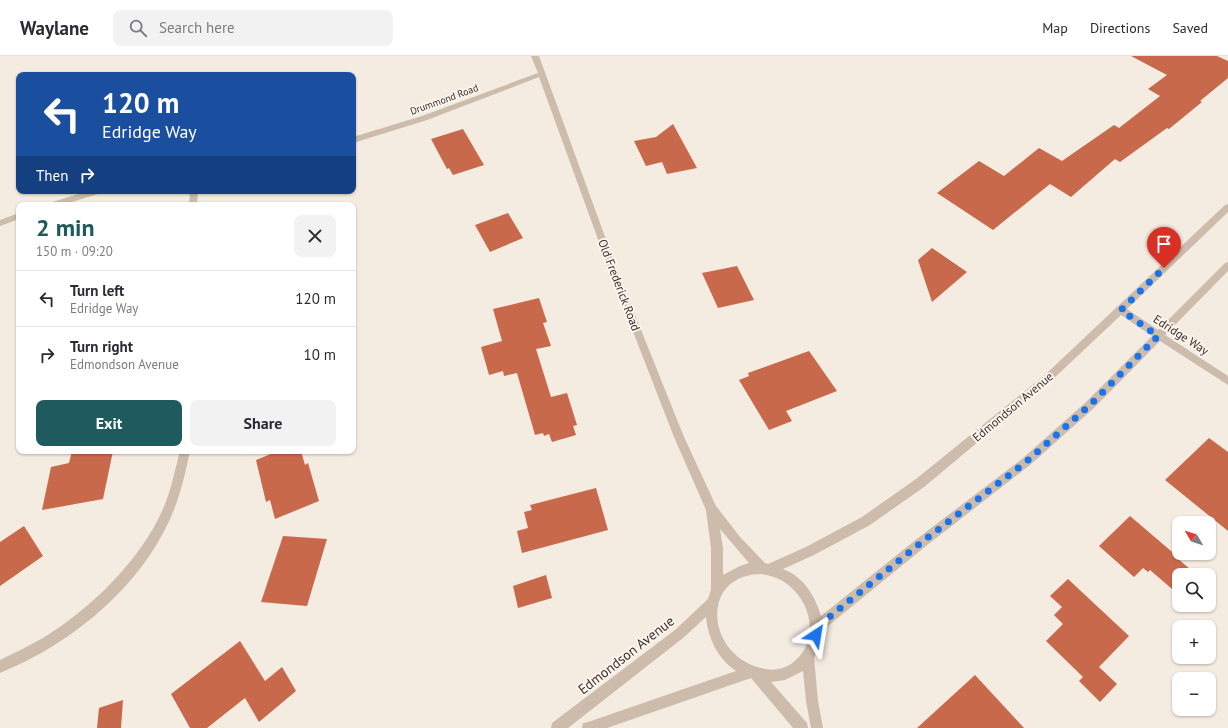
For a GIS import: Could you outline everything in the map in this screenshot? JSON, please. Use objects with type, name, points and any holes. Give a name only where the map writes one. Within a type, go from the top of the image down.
[{"type":"street","name":"Old Frederick Road","points":[[535,56],[615,275],[679,437],[712,510],[736,541],[765,568]]},
{"type":"street","name":"Drummond Road","points":[[356,139],[391,130],[541,74]]},
{"type":"street","points":[[62,202],[88,194]]},
{"type":"street","name":"Edmondson Avenue","points":[[765,568],[810,551],[866,521],[920,483],[1049,377],[1228,207]]},
{"type":"street","points":[[0,223],[16,217]]},
{"type":"street","points":[[817,627],[898,561],[1026,462],[1090,405],[1228,265]]},
{"type":"street","name":"Edridge Way","points":[[1121,310],[1158,336],[1228,381]]},
{"type":"street","points":[[0,667],[54,639],[101,601],[137,563],[161,526],[178,484],[184,454]]},
{"type":"street","name":"Old Frederick Road","points":[[712,510],[717,548],[718,589]]},
{"type":"street","points":[[802,728],[790,712],[752,674],[730,661],[716,643],[710,623],[712,603],[718,589],[729,577],[744,569],[765,568],[787,576],[803,590],[813,607],[817,627],[814,643],[808,658],[812,701],[818,728]]},
{"type":"street","name":"Edmondson Avenue","points":[[557,728],[679,634],[712,603]]},
{"type":"street","points":[[588,728],[752,674],[776,676],[794,670],[808,658]]},
{"type":"building","points":[[1131,56],[1217,56],[1228,61],[1228,78],[1169,129],[1167,128],[1120,162],[1115,159],[1071,197],[1050,184],[993,230],[937,193],[979,161],[1004,176],[1039,148],[1062,161],[1114,125],[1119,128],[1160,96],[1148,89],[1167,75]]},
{"type":"building","points":[[673,124],[697,168],[667,174],[662,162],[646,166],[634,141],[656,137]]},
{"type":"building","points":[[463,129],[484,165],[453,175],[449,168],[447,169],[431,139]]},
{"type":"building","points":[[508,213],[523,238],[490,252],[475,225]]},
{"type":"building","points":[[932,248],[967,272],[932,302],[918,260]]},
{"type":"building","points":[[737,266],[754,300],[718,308],[702,273]]},
{"type":"building","points":[[539,298],[547,322],[543,323],[551,346],[536,349],[551,397],[567,393],[577,425],[573,426],[576,435],[552,442],[549,434],[544,436],[543,433],[535,435],[517,373],[504,376],[503,371],[489,375],[481,347],[502,341],[493,309]]},
{"type":"building","points":[[809,351],[837,391],[786,411],[792,421],[769,430],[739,380],[749,376],[748,373]]},
{"type":"building","points":[[1209,438],[1228,452],[1228,531],[1216,521],[1216,516],[1209,516],[1165,480]]},
{"type":"building","points":[[71,454],[112,454],[103,499],[42,510],[51,467],[69,463]]},
{"type":"building","points":[[271,454],[302,454],[305,465],[308,463],[319,501],[275,519],[270,500],[266,502],[256,460]]},
{"type":"building","points":[[596,488],[608,530],[522,553],[517,531],[528,528],[524,512],[532,510],[530,505]]},
{"type":"building","points":[[1130,516],[1172,552],[1172,560],[1179,560],[1189,568],[1172,568],[1172,589],[1150,570],[1148,572],[1143,568],[1134,577],[1099,546]]},
{"type":"building","points":[[24,526],[43,556],[0,586],[0,542]]},
{"type":"building","points":[[283,536],[327,539],[307,606],[261,602]]},
{"type":"building","points":[[546,575],[552,598],[518,608],[513,586]]},
{"type":"building","points":[[1068,579],[1129,636],[1099,667],[1117,684],[1100,702],[1079,681],[1083,677],[1046,641],[1063,624],[1054,615],[1062,607],[1050,596]]},
{"type":"building","points":[[240,641],[265,681],[282,667],[296,691],[259,722],[245,698],[207,728],[190,728],[171,694]]},
{"type":"building","points":[[975,675],[1024,728],[917,728]]},
{"type":"building","points":[[123,700],[121,728],[97,728],[99,708]]},
{"type":"route","points":[[816,635],[817,627],[868,584],[1026,462],[1090,405],[1158,336],[1121,310],[1164,268]]}]
